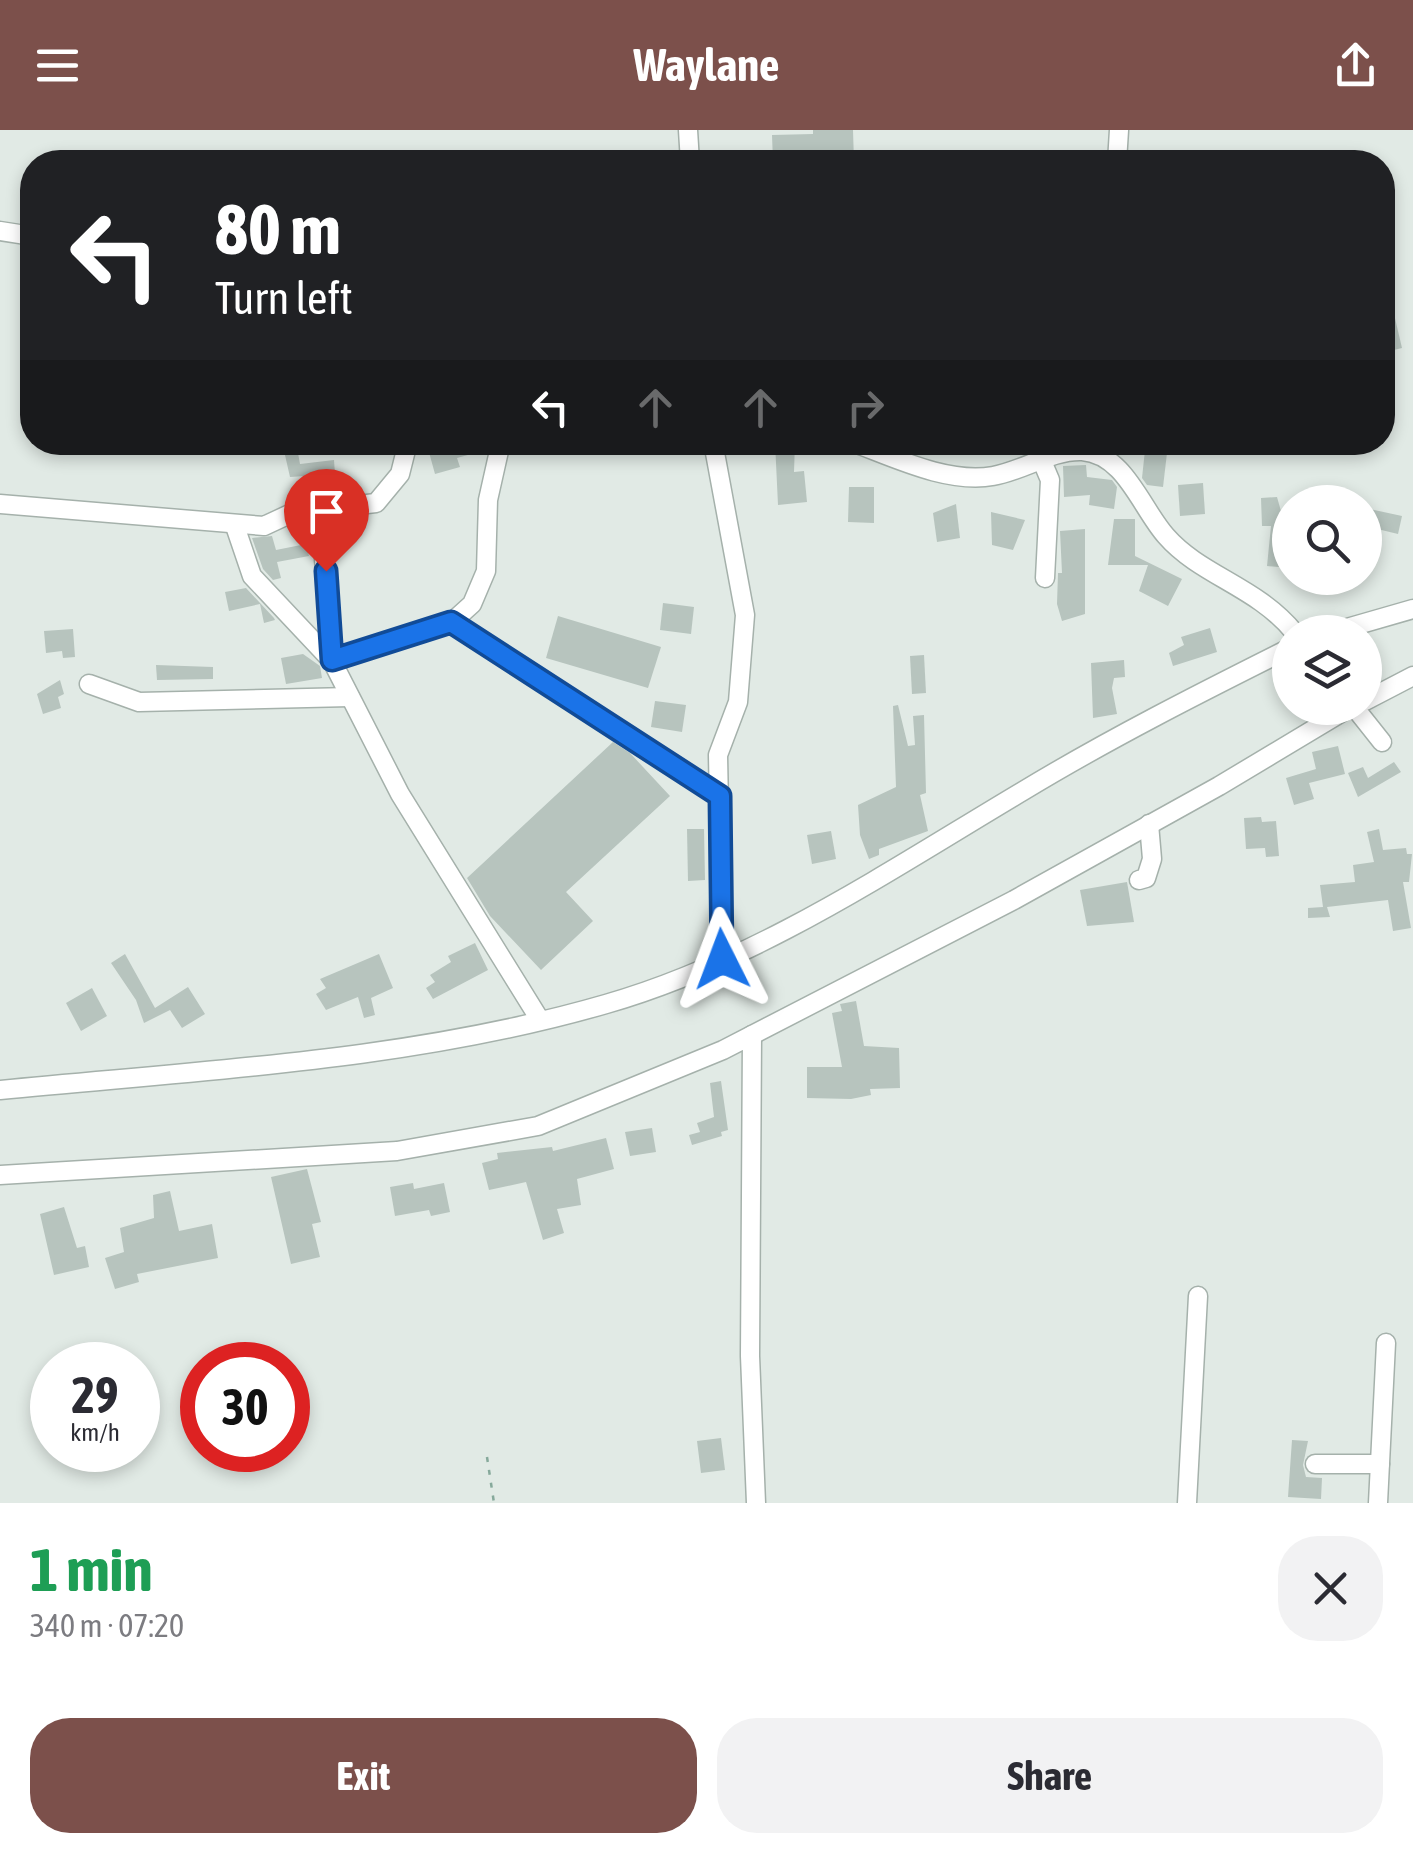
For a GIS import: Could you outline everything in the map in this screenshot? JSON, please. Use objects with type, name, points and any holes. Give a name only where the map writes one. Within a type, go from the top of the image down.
[{"type":"street","points":[[0,504],[264,526],[294,512],[376,503],[400,474],[405,455]]},
{"type":"street","points":[[332,660],[451,622],[482,589],[488,500],[498,455]]},
{"type":"street","points":[[716,455],[745,615],[738,702],[718,755],[722,959]]},
{"type":"street","points":[[888,455],[930,470],[989,477],[1043,455]]},
{"type":"street","points":[[1045,578],[1050,455]]},
{"type":"street","points":[[1109,455],[1166,536],[1188,556],[1234,581],[1279,615]]},
{"type":"street","points":[[320,508],[332,660]]},
{"type":"street","points":[[235,526],[252,576],[332,660],[447,875],[540,1020]]},
{"type":"street","points":[[1382,618],[1413,609]]},
{"type":"street","points":[[451,622],[720,796]]},
{"type":"street","points":[[0,1090],[360,1055],[609,1004],[722,959],[868,883],[1054,772],[1272,655]]},
{"type":"street","points":[[1382,692],[1413,676]]},
{"type":"street","points":[[89,684],[139,702],[350,698]]},
{"type":"street","points":[[0,1176],[397,1151],[538,1126],[614,1098],[752,1035],[1150,824],[1307,725]]},
{"type":"street","points":[[1367,725],[1382,742]]},
{"type":"street","points":[[1139,880],[1146,878],[1152,859],[1150,824]]},
{"type":"street","points":[[752,1035],[750,1356],[756,1503]]},
{"type":"street","points":[[1187,1503],[1198,1296]]},
{"type":"street","points":[[1378,1503],[1386,1344]]},
{"type":"street","points":[[1315,1464],[1380,1464]]},
{"type":"path","points":[[487,1457],[494,1503]]},
{"type":"building","points":[[813,130],[853,130],[854,150],[773,150],[772,135],[813,134]]},
{"type":"building","points":[[1395,318],[1402,348],[1395,350]]},
{"type":"building","points":[[285,455],[298,455],[300,464],[334,460],[335,474],[290,477]]},
{"type":"building","points":[[430,455],[468,455],[457,458],[460,467],[435,474]]},
{"type":"building","points":[[776,455],[795,455],[794,472],[804,471],[807,502],[778,505]]},
{"type":"building","points":[[1144,455],[1167,455],[1163,487],[1147,485],[1142,478]]},
{"type":"building","points":[[1086,465],[1087,477],[1112,480],[1117,487],[1114,509],[1089,505],[1090,495],[1064,497],[1063,466]]},
{"type":"building","points":[[1203,483],[1205,514],[1180,516],[1178,485]]},
{"type":"building","points":[[849,487],[874,487],[874,523],[848,522]]},
{"type":"building","points":[[1272,497],[1272,566],[1267,566],[1271,526],[1262,526],[1261,498]]},
{"type":"building","points":[[956,504],[960,538],[937,542],[933,513]]},
{"type":"building","points":[[991,512],[1025,520],[1013,550],[992,545]]},
{"type":"building","points":[[1382,512],[1402,516],[1398,534],[1382,530]]},
{"type":"building","points":[[1114,519],[1135,519],[1135,556],[1182,579],[1168,606],[1139,591],[1148,565],[1108,565]]},
{"type":"building","points":[[1085,529],[1085,614],[1062,621],[1057,604],[1058,573],[1062,573],[1060,531]]},
{"type":"building","points":[[272,536],[276,550],[306,544],[309,556],[277,562],[281,578],[273,580],[263,569],[252,538]]},
{"type":"building","points":[[246,588],[275,620],[264,623],[260,604],[229,611],[225,592]]},
{"type":"building","points":[[663,603],[694,607],[691,634],[660,630]]},
{"type":"building","points":[[558,616],[661,647],[648,688],[546,658]]},
{"type":"building","points":[[1210,628],[1217,652],[1173,666],[1169,653],[1184,645],[1181,637]]},
{"type":"building","points":[[73,629],[75,657],[63,658],[62,651],[46,653],[44,631]]},
{"type":"building","points":[[303,654],[320,666],[322,678],[286,684],[281,658]]},
{"type":"building","points":[[924,655],[926,693],[912,694],[910,656]]},
{"type":"building","points":[[1124,660],[1125,677],[1114,678],[1112,688],[1117,714],[1093,718],[1091,663]]},
{"type":"building","points":[[156,665],[213,667],[213,679],[157,680]]},
{"type":"building","points":[[60,680],[64,694],[58,697],[61,708],[43,714],[37,694]]},
{"type":"building","points":[[655,701],[686,705],[682,732],[651,727]]},
{"type":"building","points":[[898,705],[908,746],[915,745],[913,716],[924,715],[926,793],[920,795],[928,831],[879,849],[879,855],[869,859],[860,835],[858,805],[896,787],[893,706]]},
{"type":"building","points":[[613,742],[630,753],[670,796],[566,892],[593,921],[541,970],[490,916],[467,878]]},
{"type":"building","points":[[1338,746],[1345,774],[1309,783],[1314,799],[1294,805],[1286,778],[1316,769],[1312,752]]},
{"type":"building","points":[[1394,762],[1401,772],[1358,797],[1348,773],[1363,767],[1368,778]]},
{"type":"building","points":[[1261,817],[1262,822],[1276,821],[1279,856],[1266,857],[1265,848],[1246,849],[1244,818]]},
{"type":"building","points":[[687,829],[704,829],[705,880],[688,881]]},
{"type":"building","points":[[1379,829],[1383,850],[1406,848],[1407,854],[1412,854],[1409,882],[1403,882],[1411,928],[1393,931],[1388,900],[1327,907],[1330,917],[1308,918],[1308,908],[1323,907],[1320,885],[1355,882],[1353,865],[1374,862],[1367,832]]},
{"type":"building","points":[[831,831],[836,859],[812,864],[807,835]]},
{"type":"building","points":[[1127,882],[1134,922],[1087,926],[1080,890]]},
{"type":"building","points":[[475,943],[488,970],[433,999],[426,988],[435,982],[430,975],[451,962],[448,956]]},
{"type":"building","points":[[125,954],[155,1008],[188,987],[205,1014],[182,1028],[170,1010],[144,1023],[136,1000],[111,963]]},
{"type":"building","points":[[379,954],[393,988],[371,998],[375,1015],[364,1018],[358,997],[326,1010],[316,994],[326,988],[320,979]]},
{"type":"building","points":[[92,988],[107,1016],[81,1031],[66,1003]]},
{"type":"building","points":[[856,1001],[864,1046],[899,1048],[900,1088],[870,1089],[871,1095],[851,1099],[807,1098],[807,1067],[842,1067],[832,1013],[842,1011],[840,1004]]},
{"type":"building","points":[[721,1081],[728,1130],[721,1132],[722,1136],[692,1145],[689,1135],[700,1132],[697,1123],[714,1117],[710,1083]]},
{"type":"building","points":[[652,1128],[656,1152],[630,1156],[625,1132]]},
{"type":"building","points":[[606,1138],[614,1169],[577,1179],[581,1205],[557,1209],[564,1233],[543,1240],[526,1182],[489,1190],[482,1163],[498,1159],[497,1153],[552,1147],[553,1151]]},
{"type":"building","points":[[307,1169],[321,1222],[312,1224],[320,1257],[291,1264],[271,1177]]},
{"type":"building","points":[[413,1183],[414,1189],[444,1183],[450,1212],[431,1216],[429,1210],[395,1216],[390,1187]]},
{"type":"building","points":[[170,1191],[179,1231],[212,1224],[218,1258],[137,1274],[139,1282],[115,1289],[105,1258],[124,1252],[120,1228],[154,1218],[153,1195]]},
{"type":"building","points":[[64,1207],[77,1248],[85,1246],[89,1267],[54,1275],[40,1214]]},
{"type":"building","points":[[721,1438],[725,1470],[701,1473],[697,1441]]},
{"type":"building","points":[[1292,1440],[1308,1441],[1303,1465],[1306,1477],[1322,1478],[1321,1499],[1288,1497]]},
{"type":"route","points":[[326,571],[332,660],[451,622],[720,796],[722,959]]}]
